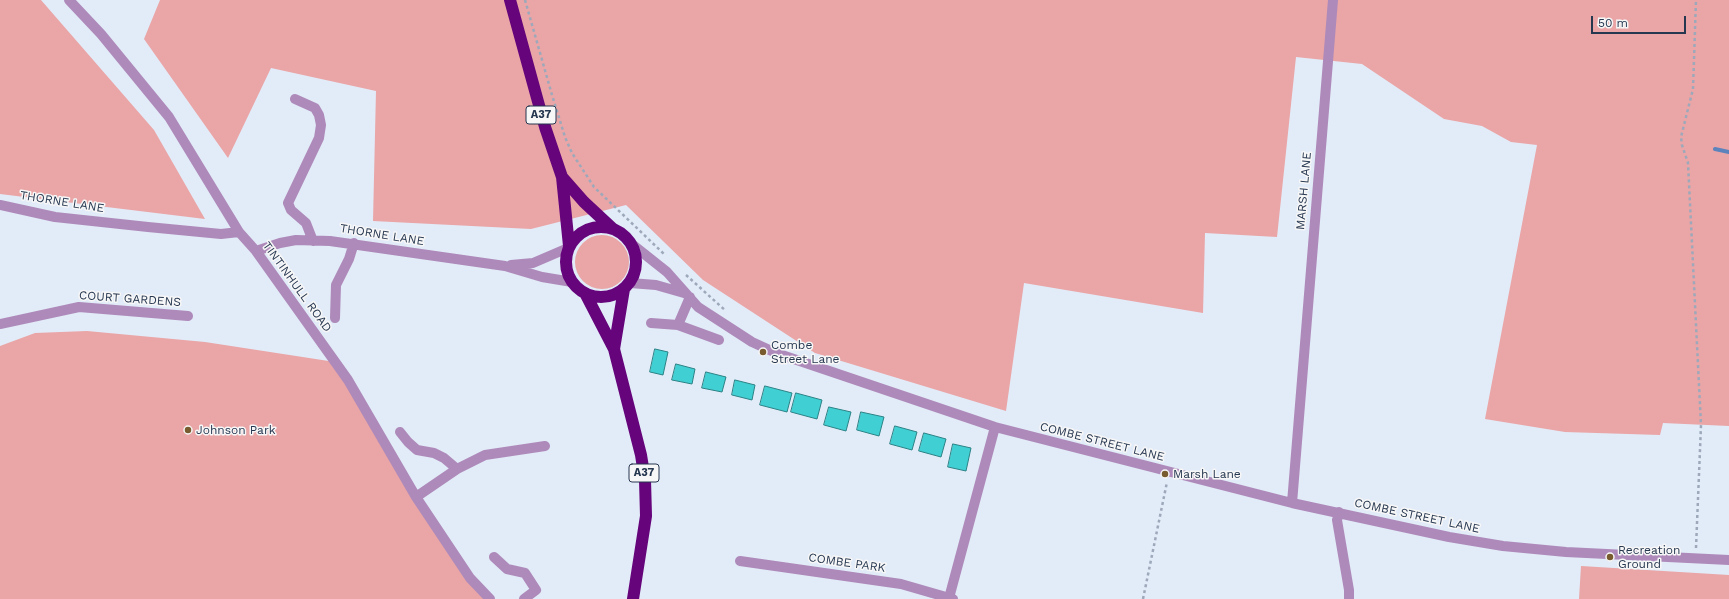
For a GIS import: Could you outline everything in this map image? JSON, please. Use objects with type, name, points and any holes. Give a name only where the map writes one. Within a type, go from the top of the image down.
[{"type":"highway","name":"A37","points":[[510,0],[545,127],[562,177],[569,247],[567,268],[572,282],[584,293],[614,349],[641,455],[646,490],[646,522],[633,599]]},
{"type":"highway","name":"A37","points":[[562,177],[584,202],[613,230],[624,235],[633,245],[637,254],[634,273],[627,286],[614,349]]},
{"type":"highway","points":[[569,247],[576,238],[585,231],[596,228],[613,230]]},
{"type":"highway","name":"A37","points":[[584,293],[602,298],[614,295],[627,286]]},
{"type":"street","name":"TINTINHULL ROAD","points":[[69,0],[100,34],[169,117],[239,232],[256,251],[348,380],[416,498],[470,578],[490,599]]},
{"type":"street","name":"MARSH LANE","points":[[1292,503],[1332,0]]},
{"type":"street","points":[[295,99],[315,108],[319,115],[321,125],[319,138],[288,203],[290,210],[306,223],[313,240]]},
{"type":"street","name":"THORNE LANE","points":[[0,205],[55,217],[148,228],[221,234],[239,232]]},
{"type":"street","name":"THORNE LANE","points":[[256,251],[280,243],[296,240],[354,243],[456,260],[505,266],[572,282]]},
{"type":"street","points":[[335,318],[336,285],[349,259],[354,243]]},
{"type":"street","name":"COMBE STREET LANE","points":[[633,245],[678,282],[698,307],[752,342],[776,353],[994,427],[1292,503],[1449,537],[1503,546],[1566,552],[1729,560]]},
{"type":"street","name":"THORNE LANE","points":[[505,266],[533,263],[569,247]]},
{"type":"street","points":[[627,286],[656,285],[687,295],[678,326]]},
{"type":"street","name":"COURT GARDENS","points":[[0,324],[79,307],[188,316]]},
{"type":"street","points":[[651,323],[678,326],[719,340]]},
{"type":"street","name":"COMBE PARK","points":[[740,561],[901,584],[951,598],[994,427]]},
{"type":"street","points":[[400,432],[417,450],[434,453],[444,458],[457,469]]},
{"type":"street","points":[[416,498],[457,469],[485,455],[545,446]]},
{"type":"street","points":[[1339,512],[1337,520],[1349,590],[1349,599]]},
{"type":"street","points":[[494,557],[507,569],[525,573],[536,590],[524,599]]},
{"type":"path","points":[[525,0],[552,95],[565,137],[572,153],[594,187],[666,256]]},
{"type":"path","points":[[1695,558],[1701,425],[1688,163],[1682,145],[1682,137],[1693,89],[1696,0]]},
{"type":"path","points":[[683,273],[732,315]]},
{"type":"path","points":[[1143,599],[1169,472]]},
{"type":"shaded area","points":[[0,0],[41,0],[154,130],[205,219],[0,194]]},
{"type":"shaded area","points":[[160,0],[1729,0],[1729,426],[1663,423],[1660,435],[1565,432],[1485,419],[1537,145],[1511,142],[1482,126],[1444,119],[1362,64],[1296,57],[1277,237],[1205,233],[1203,313],[1024,283],[1006,411],[815,353],[703,280],[626,205],[531,229],[373,221],[376,91],[271,68],[228,158],[144,39]]},
{"type":"shaded area","points":[[597,235],[607,235],[617,239],[625,247],[629,257],[629,267],[625,277],[617,285],[607,289],[597,289],[587,285],[579,277],[575,267],[575,257],[579,247],[587,239]]},
{"type":"shaded area","name":"Johnson Park","points":[[87,331],[205,342],[335,362],[416,497],[490,599],[0,599],[0,346],[35,333]]},
{"type":"shaded area","points":[[1581,566],[1729,575],[1729,599],[1579,599]]},
{"type":"building","points":[[655,349],[668,352],[663,375],[650,372]]},
{"type":"building","points":[[676,364],[695,369],[692,384],[672,380]]},
{"type":"building","points":[[706,372],[726,377],[722,392],[702,388]]},
{"type":"building","points":[[735,380],[755,385],[752,400],[732,395]]},
{"type":"building","points":[[765,386],[792,393],[787,412],[760,405]]},
{"type":"building","points":[[796,393],[822,400],[817,419],[791,412]]},
{"type":"building","points":[[829,407],[851,412],[846,431],[824,425]]},
{"type":"building","points":[[861,412],[884,417],[879,436],[857,430]]},
{"type":"building","points":[[895,426],[917,432],[912,450],[890,444]]},
{"type":"building","points":[[924,433],[946,439],[941,457],[919,451]]},
{"type":"building","points":[[953,444],[971,448],[966,471],[948,467]]},
{"type":"waterway","points":[[1715,149],[1729,152]]},
{"type":"place","name":"Combe Street Lane","points":[[763,352]]},
{"type":"place","name":"Johnson Park","points":[[188,430]]},
{"type":"place","name":"Marsh Lane","points":[[1165,474]]},
{"type":"place","name":"Recreation Ground","points":[[1610,557]]}]
